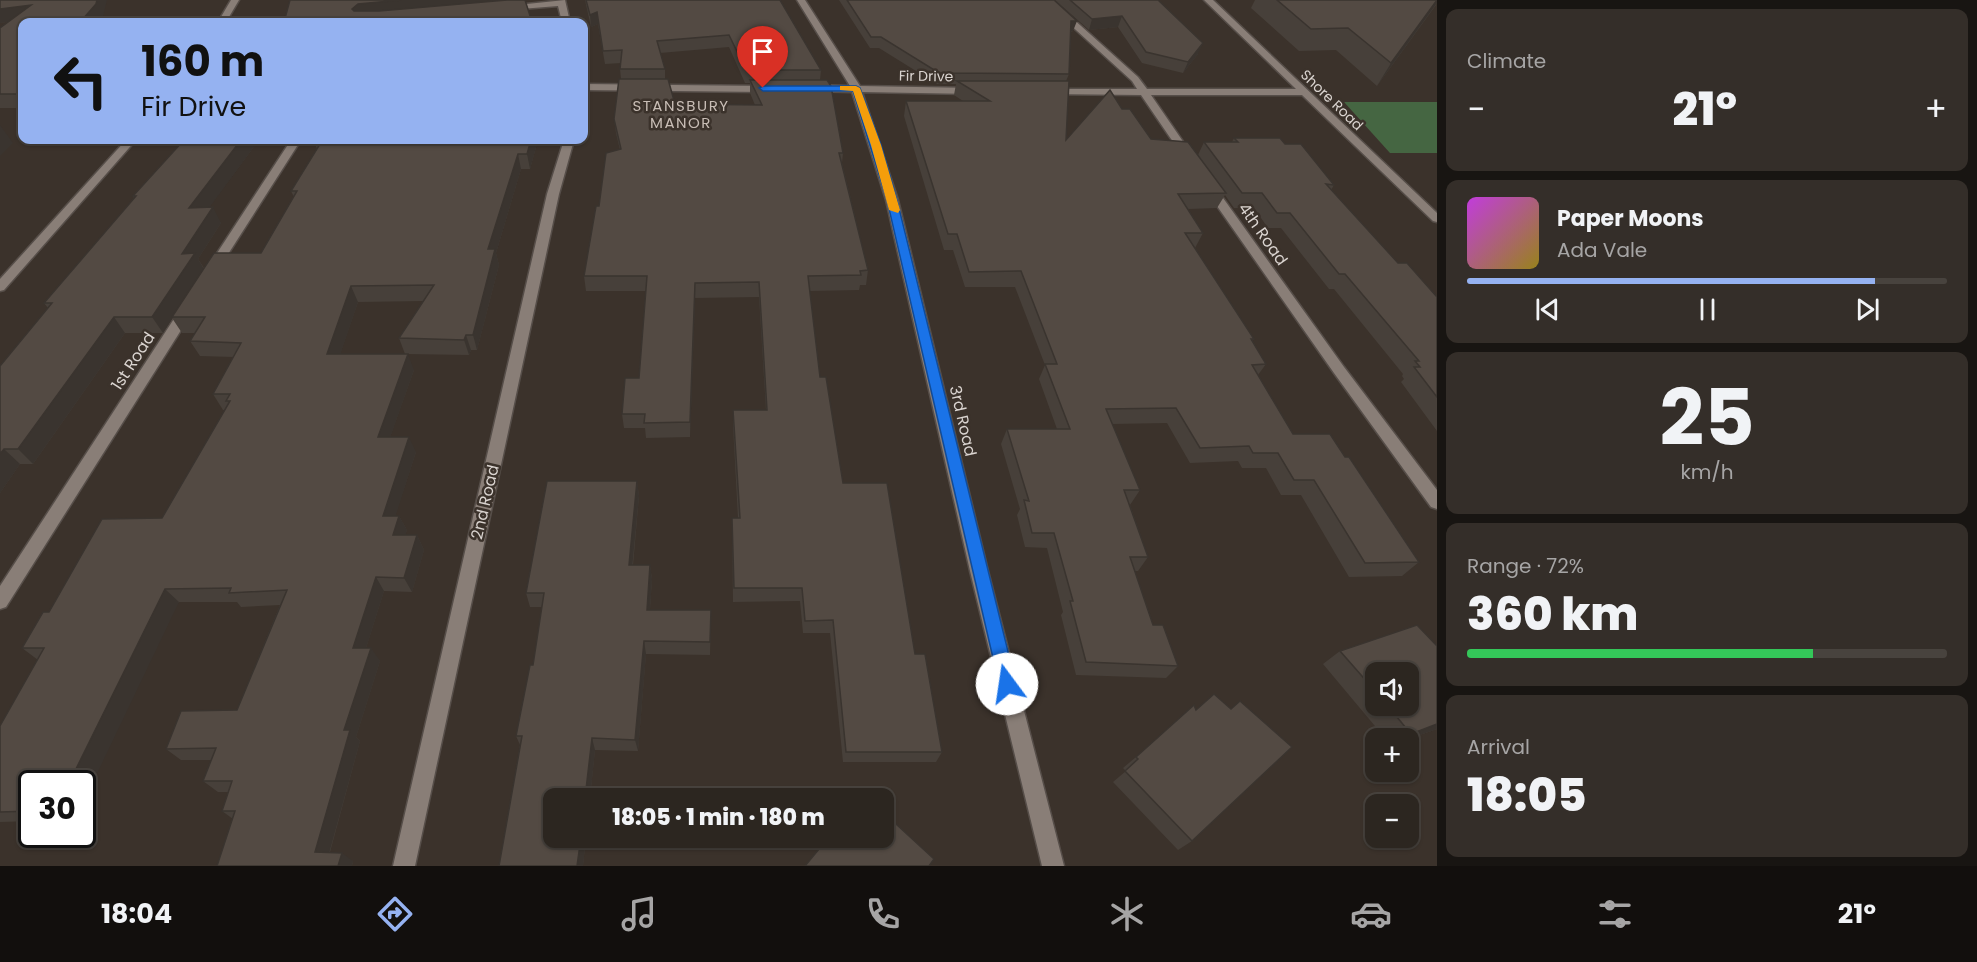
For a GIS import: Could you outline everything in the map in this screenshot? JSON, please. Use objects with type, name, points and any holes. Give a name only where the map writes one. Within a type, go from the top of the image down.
[{"type":"street","points":[[224,18],[235,0]]},
{"type":"street","name":"3rd Road","points":[[801,0],[856,88],[876,145],[895,211],[982,582],[1053,866]]},
{"type":"street","name":"4th Road","points":[[1047,0],[1135,79],[1339,370],[1437,502]]},
{"type":"street","name":"Shore Road","points":[[1208,0],[1432,210],[1437,219]]},
{"type":"street","points":[[497,9],[561,1],[565,18]]},
{"type":"street","points":[[588,87],[775,88]]},
{"type":"street","name":"Fir Drive","points":[[798,88],[980,91]]},
{"type":"street","points":[[1037,92],[1304,92]]},
{"type":"street","points":[[0,287],[127,144]]},
{"type":"street","name":"1st Road","points":[[0,601],[293,144]]},
{"type":"street","name":"2nd Road","points":[[404,866],[553,194],[567,144]]},
{"type":"green space","points":[[1344,102],[1437,102],[1437,153],[1390,153]]},
{"type":"building","points":[[0,0],[97,0],[84,18],[18,18],[18,94],[0,94],[0,28],[31,5],[0,9]]},
{"type":"building","points":[[290,0],[401,0],[358,4],[352,9],[354,11],[379,11],[525,0],[531,18],[285,18]]},
{"type":"building","points":[[586,0],[780,0],[821,70],[746,70],[729,35],[657,41],[665,69],[620,69],[622,50],[603,51],[597,12],[590,15]]},
{"type":"building","points":[[847,0],[1054,0],[1077,21],[1071,21],[1069,74],[939,73],[881,37],[871,37]]},
{"type":"building","points":[[1070,0],[1158,0],[1203,43],[1188,62],[1146,52],[1122,16],[1092,19]]},
{"type":"building","points":[[1277,0],[1437,0],[1391,63],[1348,28],[1311,29]]},
{"type":"building","points":[[619,79],[668,79],[675,104],[762,105],[750,80],[827,80],[831,86],[843,153],[839,153],[868,270],[860,271],[861,275],[808,276],[820,377],[826,377],[843,483],[887,483],[915,654],[925,654],[942,752],[846,752],[833,620],[805,621],[802,588],[734,588],[732,518],[740,518],[733,410],[767,410],[759,282],[695,283],[690,422],[644,423],[645,414],[622,414],[625,378],[639,378],[647,276],[584,276],[596,206],[599,206],[606,153],[621,149],[614,119]]},
{"type":"building","points":[[957,81],[1069,81],[1066,140],[1110,90],[1122,109],[1130,109],[1151,139],[1188,142],[1226,193],[1178,194],[1203,233],[1185,233],[1254,339],[1251,339],[1266,364],[1252,365],[1293,434],[1330,434],[1345,457],[1349,457],[1419,562],[1365,563],[1314,480],[1294,480],[1278,453],[1253,453],[1249,446],[1200,448],[1176,408],[1106,409],[1140,490],[1124,490],[1148,557],[1130,557],[1153,625],[1163,625],[1178,666],[1086,662],[1070,601],[1073,601],[1054,533],[1032,533],[1024,500],[1029,501],[1007,429],[1070,429],[1045,364],[1057,364],[1021,271],[969,272],[957,234],[948,234],[906,101],[990,101]]},
{"type":"building","points":[[1234,138],[1280,138],[1285,144],[1301,144],[1334,185],[1326,184],[1398,263],[1407,263],[1437,297],[1437,397],[1414,367],[1420,367],[1415,361],[1419,361],[1345,274],[1339,274],[1290,213],[1277,213],[1262,193],[1242,193],[1204,142],[1238,142]]},
{"type":"building","points":[[180,144],[238,144],[189,208],[213,207],[182,254],[195,253],[152,317],[114,317],[18,449],[4,449],[0,454],[0,366],[52,303],[44,303],[136,196],[133,196]]},
{"type":"building","points":[[320,144],[530,144],[527,154],[518,154],[488,249],[495,249],[473,335],[466,335],[464,340],[399,338],[434,285],[351,286],[327,354],[408,354],[378,437],[409,437],[383,516],[399,516],[393,535],[417,535],[404,578],[376,577],[353,648],[371,648],[344,730],[350,730],[315,852],[342,853],[338,866],[217,866],[235,811],[222,811],[232,781],[203,781],[216,748],[166,749],[181,711],[237,710],[287,590],[229,593],[231,588],[165,589],[75,770],[18,770],[18,811],[0,812],[0,726],[44,648],[22,648],[43,612],[49,612],[102,519],[162,518],[230,401],[226,401],[230,394],[213,394],[241,343],[190,341],[205,317],[172,317],[214,253],[261,253],[297,191],[291,191]]},
{"type":"building","points":[[547,481],[637,481],[629,565],[650,565],[647,610],[711,610],[710,642],[644,641],[635,740],[592,738],[586,788],[543,788],[543,848],[579,848],[577,866],[499,866],[522,736],[516,736],[530,665],[533,665],[544,593],[526,593]]},
{"type":"building","points":[[1417,625],[1437,646],[1437,724],[1419,731],[1419,728],[1406,728],[1396,716],[1419,716],[1419,662],[1365,662],[1365,679],[1340,651]]},
{"type":"building","points":[[1214,694],[1231,709],[1240,701],[1292,747],[1192,841],[1125,771],[1138,759],[1136,757],[1194,705],[1196,710]]},
{"type":"building","points":[[894,822],[934,859],[929,866],[805,866],[820,848],[894,848]]},
{"type":"slow traffic","points":[[843,88],[856,88],[876,145],[894,210]]},
{"type":"district","name":"STANSBURY MANOR","points":[[681,114]]},
{"type":"route","points":[[763,88],[856,88],[892,200],[1007,684]]}]
